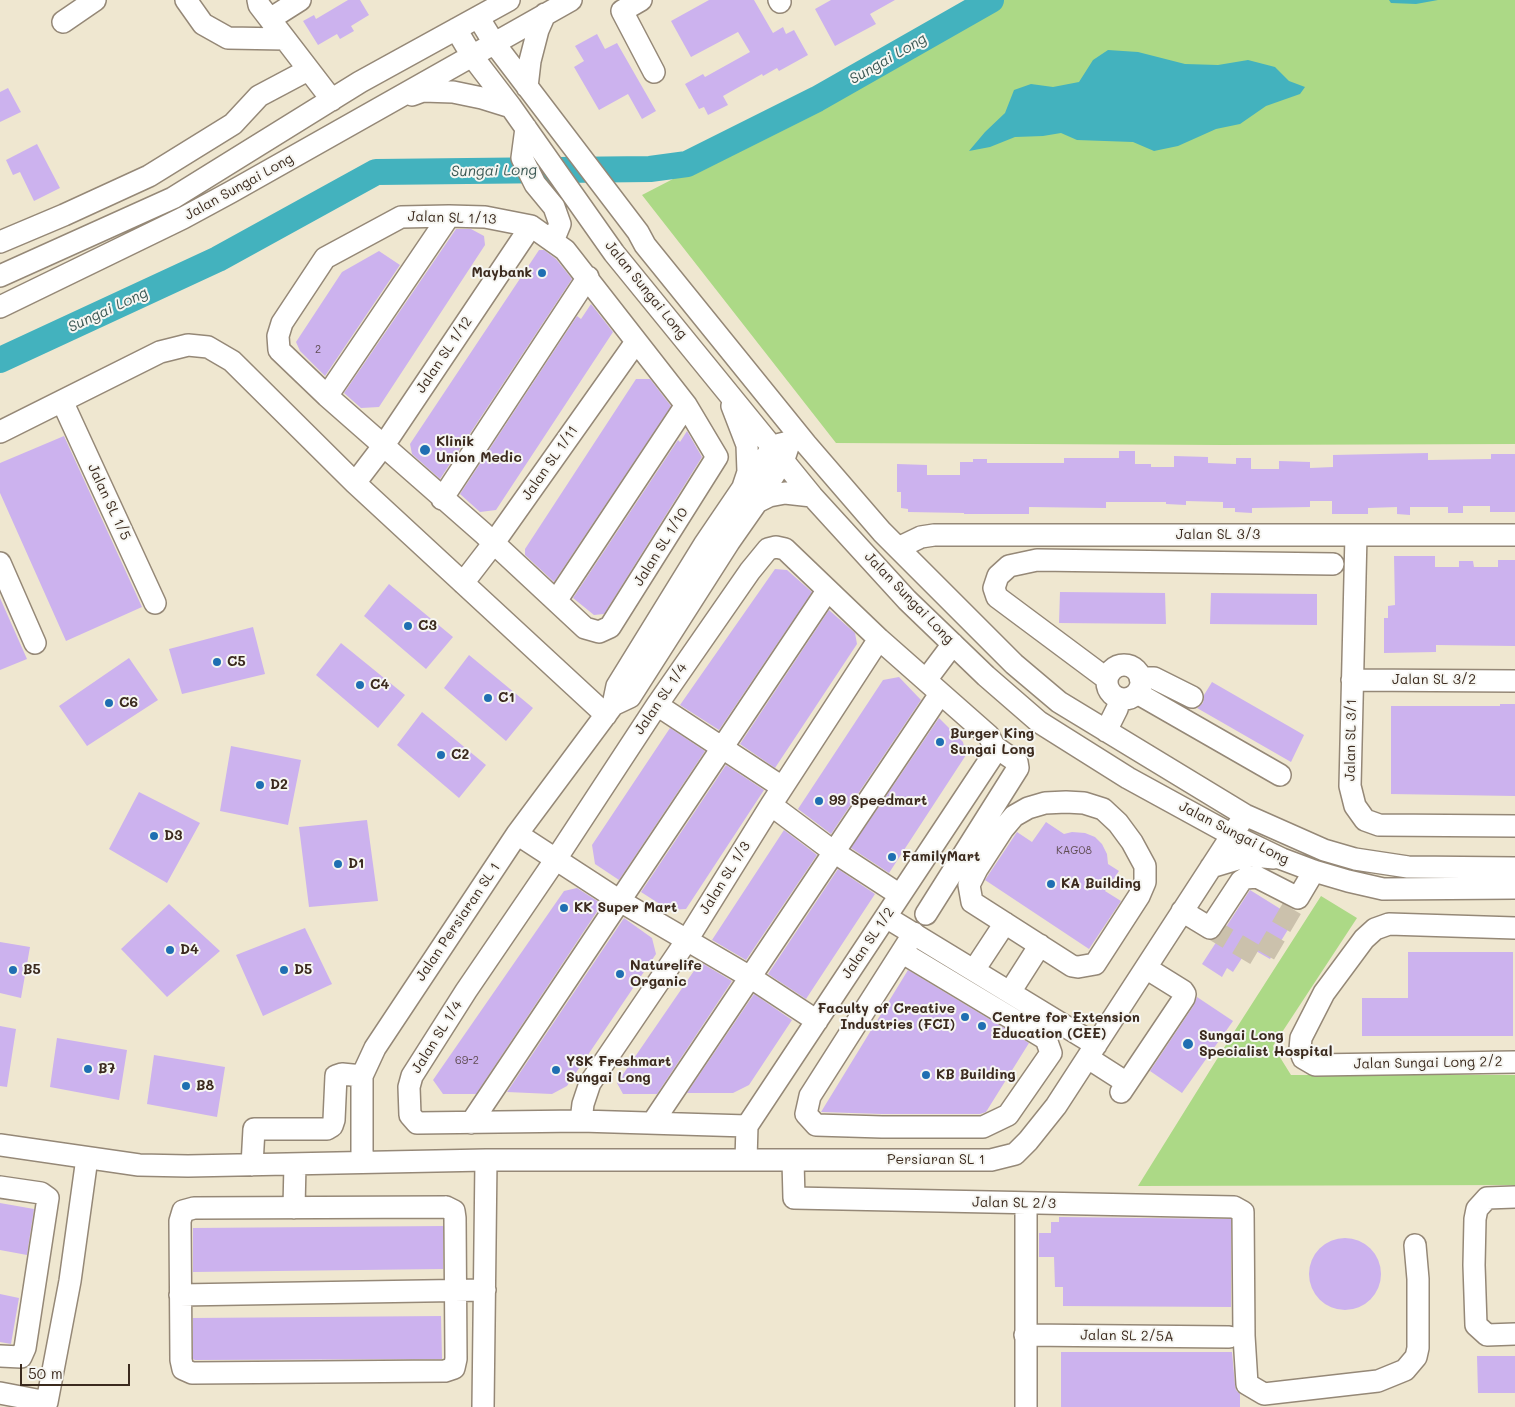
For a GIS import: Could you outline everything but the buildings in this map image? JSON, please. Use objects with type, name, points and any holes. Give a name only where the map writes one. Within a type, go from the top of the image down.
[{"type":"street","points":[[63,22],[95,0]]},
{"type":"street","points":[[186,0],[203,24],[228,38],[285,39]]},
{"type":"street","points":[[258,0],[259,5],[332,100]]},
{"type":"street","points":[[270,19],[300,0]]},
{"type":"street","name":"Jalan Sungai Long","points":[[0,276],[173,198],[360,82],[509,0]]},
{"type":"street","name":"Jalan Sungai Long","points":[[0,307],[183,218],[571,0]]},
{"type":"street","points":[[641,0],[622,11],[654,72]]},
{"type":"street","points":[[527,87],[530,60],[538,30],[546,14]]},
{"type":"street","name":"Jalan Sungai Long","points":[[478,17],[494,43],[652,252],[789,444],[812,496],[907,600],[1008,697],[1039,722],[1128,778],[1232,835],[1282,859],[1314,871],[1383,889],[1515,888]]},
{"type":"street","name":"Jalan Sungai Long","points":[[456,29],[472,56],[511,107],[614,253],[726,388],[871,520],[1014,664],[1059,702],[1245,815],[1324,850],[1355,859],[1408,867],[1515,868]]},
{"type":"street","points":[[0,242],[149,176],[232,124],[259,96],[308,70]]},
{"type":"street","points":[[396,99],[423,91],[453,92],[511,107]]},
{"type":"street","points":[[526,128],[522,158],[535,184],[554,208],[560,224],[553,241]]},
{"type":"street","points":[[173,198],[183,218]]},
{"type":"street","points":[[449,216],[327,396],[384,445],[556,601],[686,405],[566,250],[532,226]]},
{"type":"street","name":"Jalan SL 1/13","points":[[327,396],[280,350],[278,336],[282,323],[325,258],[401,217],[486,216],[532,226]]},
{"type":"street","name":"Jalan SL 1/12","points":[[356,483],[384,445],[532,226]]},
{"type":"street","points":[[442,499],[588,278]]},
{"type":"street","name":"Jalan SL 1/11","points":[[463,583],[493,544],[636,342]]},
{"type":"street","points":[[0,432],[160,352],[188,345],[208,347],[232,361],[356,483],[463,583],[610,710],[630,697],[718,558],[749,496],[789,444]]},
{"type":"street","points":[[726,388],[747,445],[749,496]]},
{"type":"street","name":"Jalan SL 1/5","points":[[62,401],[155,603]]},
{"type":"street","name":"Jalan SL 1/10","points":[[556,601],[585,628],[600,632],[610,627],[717,457],[686,405]]},
{"type":"street","points":[[749,496],[769,496],[785,493],[812,496]]},
{"type":"street","name":"Jalan SL 3/3","points":[[898,548],[921,536],[934,535],[1515,535]]},
{"type":"street","name":"Jalan SL 3/1","points":[[1356,535],[1350,786],[1355,806],[1365,820],[1379,826],[1515,826]]},
{"type":"street","name":"Jalan SL 1/4","points":[[471,1124],[417,1123],[410,1115],[409,1087],[412,1076],[657,705],[750,571],[768,550],[776,547],[785,549],[879,639],[989,736],[993,752],[1017,762],[1018,768],[926,914]]},
{"type":"street","points":[[1192,697],[1154,678],[1140,684],[1130,698],[1113,691],[997,597],[994,588],[998,576],[1009,566],[1037,560],[1334,564]]},
{"type":"street","points":[[0,563],[35,643]]},
{"type":"street","points":[[471,1124],[827,591]]},
{"type":"street","name":"Jalan SL 1/3","points":[[581,1121],[583,1104],[590,1083],[687,940],[782,787],[879,639]]},
{"type":"street","points":[[653,1122],[834,852],[933,687],[953,644]]},
{"type":"street","points":[[1101,729],[1113,691],[1113,669],[1123,665],[1134,669],[1144,697],[1280,775]]},
{"type":"street","name":"Jalan SL 3/2","points":[[1352,680],[1515,681]]},
{"type":"street","points":[[657,705],[782,787]]},
{"type":"street","name":"Jalan Persiaran SL 1","points":[[362,1161],[362,1076],[374,1048],[517,834],[610,710]]},
{"type":"street","name":"Jalan SL 1/2","points":[[746,1160],[748,1126],[993,752]]},
{"type":"street","points":[[1046,803],[1084,803],[1103,809],[1118,823],[1132,842],[1145,866],[1145,882],[1139,896],[1095,964],[1072,966],[1040,946],[972,902],[969,885],[998,836],[1014,816],[1028,808],[1046,803]]},
{"type":"street","points":[[771,805],[834,852],[900,895]]},
{"type":"street","name":"Persiaran SL 1","points":[[0,1145],[138,1165],[252,1165],[362,1161],[486,1160],[991,1160],[1015,1154],[1056,1106],[1245,815]]},
{"type":"street","points":[[1198,816],[1209,826],[1213,836],[1215,846],[1212,867],[1253,856],[1282,859]]},
{"type":"street","points":[[517,834],[620,901],[750,977],[817,1021]]},
{"type":"street","points":[[1182,911],[1210,928],[1241,881],[1246,878],[1256,877],[1298,898],[1314,871]]},
{"type":"street","points":[[886,917],[1010,992],[1092,1052],[1124,1088],[1185,994],[1146,968]]},
{"type":"street","points":[[974,970],[1005,923]]},
{"type":"street","name":"Jalan Sungai Long 2/2","points":[[1515,928],[1389,924],[1375,928],[1364,939],[1324,993],[1300,1038],[1300,1049],[1303,1058],[1315,1065],[1515,1062]]},
{"type":"street","points":[[903,953],[1046,1039],[1051,1053],[1008,1115],[984,1128],[816,1125],[806,1114],[810,1096],[914,933]]},
{"type":"street","points":[[1010,992],[1040,946]]},
{"type":"street","points":[[252,1165],[254,1129],[327,1129],[332,1126],[334,1120],[336,1076],[342,1074],[362,1076]]},
{"type":"street","points":[[471,1124],[581,1121],[748,1126]]},
{"type":"street","points":[[872,1161],[882,1127]]},
{"type":"street","points":[[0,1393],[47,1402],[70,1281],[87,1158]]},
{"type":"street","points":[[483,1407],[486,1160]]},
{"type":"street","name":"Jalan SL 2/3","points":[[793,1160],[794,1198],[1234,1207],[1243,1212],[1244,1336],[1247,1384],[1264,1394],[1378,1381],[1406,1370],[1416,1357],[1418,1348],[1418,1279],[1415,1246]]},
{"type":"street","points":[[294,1208],[295,1164]]},
{"type":"street","points":[[0,1187],[41,1193],[48,1198],[48,1206],[25,1348],[21,1357],[0,1356]]},
{"type":"street","points":[[1515,1197],[1487,1198],[1477,1209],[1475,1219],[1476,1325],[1487,1335],[1515,1334]]},
{"type":"street","points":[[1026,1204],[1026,1407]]},
{"type":"street","points":[[446,1207],[454,1211],[456,1359],[454,1368],[445,1371],[192,1373],[183,1369],[181,1360],[180,1295],[180,1221],[183,1211],[194,1208],[294,1208],[446,1207]]},
{"type":"street","points":[[180,1295],[485,1290]]},
{"type":"street","name":"Jalan SL 2/5A","points":[[1025,1334],[1229,1337]]},
{"type":"green space","points":[[1004,0],[1515,0],[1515,444],[836,443],[642,195],[851,87]]},
{"type":"green space","points":[[1321,896],[1357,918],[1273,1046],[1291,1075],[1515,1075],[1515,1185],[1138,1186]]},
{"type":"water","points":[[1389,0],[1438,0],[1416,4],[1391,3]]},
{"type":"water","points":[[1108,50],[1138,52],[1185,64],[1218,65],[1248,60],[1275,67],[1289,81],[1305,87],[1300,94],[1266,106],[1240,124],[1216,129],[1178,146],[1154,151],[1133,142],[1077,140],[1061,133],[1015,137],[990,147],[969,151],[1005,113],[1014,90],[1031,84],[1053,87],[1079,82],[1093,60]]},
{"type":"waterway","name":"Sungai Long","points":[[0,360],[218,259],[376,172],[650,169],[687,164],[817,99],[991,0]]},
{"type":"tunnel","points":[[1210,928],[1259,957],[1264,956],[1298,898]]},
{"type":"place","name":"Maybank","points":[[542,273]]},
{"type":"place","name":"Klinik Union Medic","points":[[425,450]]},
{"type":"place","name":"C3","points":[[408,626]]},
{"type":"place","name":"C5","points":[[217,662]]},
{"type":"place","name":"C4","points":[[360,685]]},
{"type":"place","name":"C1","points":[[488,698]]},
{"type":"place","name":"C6","points":[[109,703]]},
{"type":"place","name":"Burger King Sungai Long","points":[[940,742]]},
{"type":"place","name":"C2","points":[[441,755]]},
{"type":"place","name":"D2","points":[[260,785]]},
{"type":"place","name":"99 Speedmart","points":[[819,801]]},
{"type":"place","name":"D3","points":[[154,836]]},
{"type":"place","name":"FamilyMart","points":[[892,857]]},
{"type":"place","name":"D1","points":[[338,864]]},
{"type":"place","name":"KA Building","points":[[1051,884]]},
{"type":"place","name":"KK Super Mart","points":[[564,908]]},
{"type":"place","name":"D4","points":[[170,950]]},
{"type":"place","name":"B5","points":[[13,970]]},
{"type":"place","name":"D5","points":[[284,970]]},
{"type":"place","name":"Naturelife Organic","points":[[620,974]]},
{"type":"place","name":"Faculty of Creative Industries (FCI)","points":[[965,1017]]},
{"type":"place","name":"Centre for Extension Education (CEE)","points":[[982,1026]]},
{"type":"place","name":"Sungai Long Specialist Hospital","points":[[1188,1044]]},
{"type":"place","name":"B7","points":[[88,1069]]},
{"type":"place","name":"YSK Freshmart Sungai Long","points":[[556,1070]]},
{"type":"place","name":"KB Building","points":[[926,1075]]},
{"type":"place","name":"B8","points":[[186,1086]]}]
